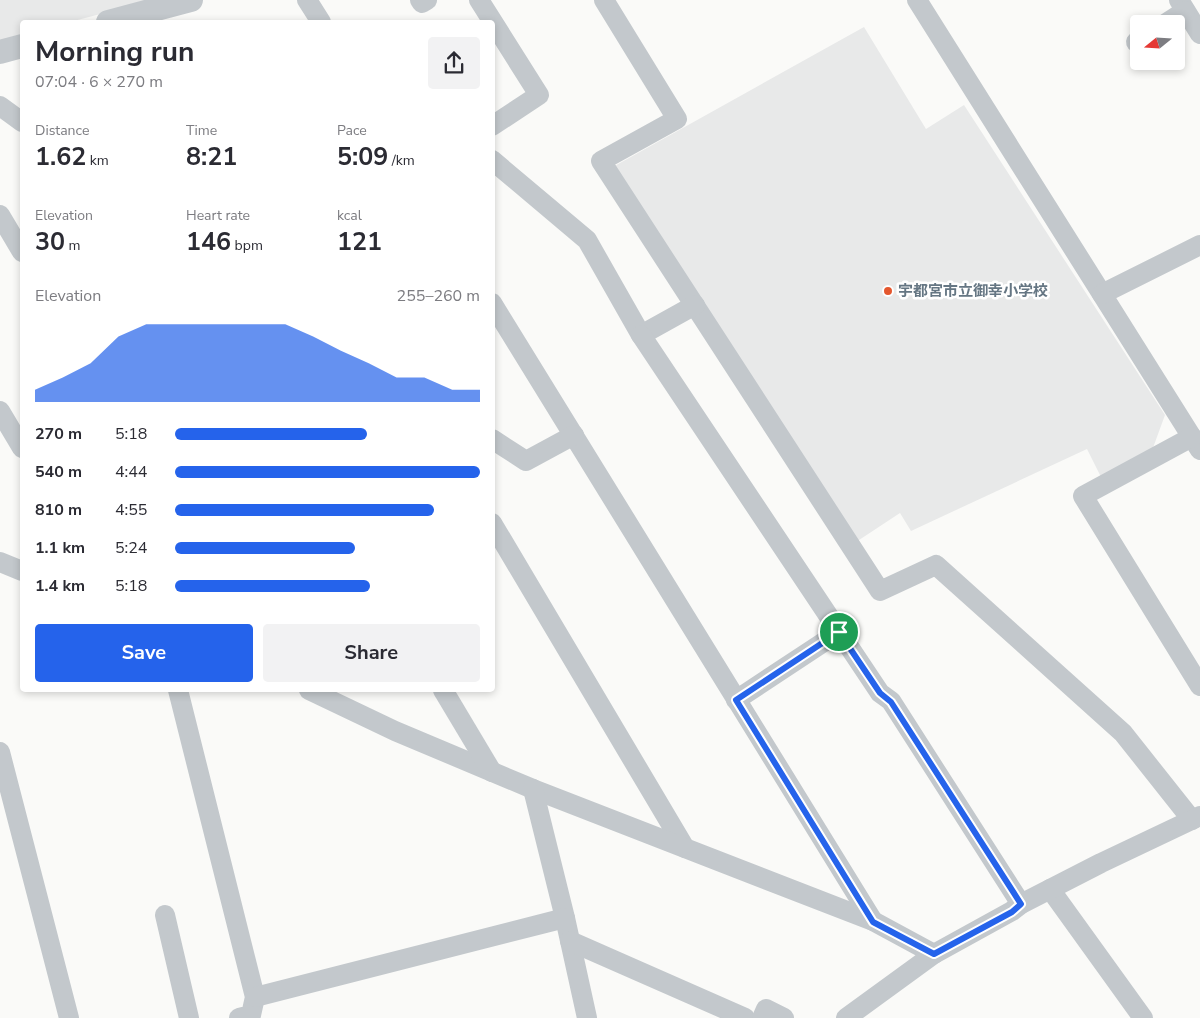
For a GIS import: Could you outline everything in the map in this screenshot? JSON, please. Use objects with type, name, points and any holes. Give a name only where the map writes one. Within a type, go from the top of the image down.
[{"type":"street","points":[[116,20],[191,0]]},
{"type":"street","points":[[307,0],[320,20]]},
{"type":"street","points":[[420,0],[422,3],[427,0]]},
{"type":"street","points":[[479,0],[492,20]]},
{"type":"street","points":[[604,0],[677,119],[601,161],[880,590],[936,565],[1123,733],[1196,818],[1101,863],[1021,904],[1012,912],[934,954],[846,1018]]},
{"type":"street","points":[[917,0],[1196,444],[1083,496],[1200,686]]},
{"type":"street","points":[[1173,15],[1182,5],[1200,34]]},
{"type":"street","points":[[495,25],[539,95],[495,124]]},
{"type":"street","points":[[0,52],[20,47]]},
{"type":"street","points":[[0,106],[20,121]]},
{"type":"street","points":[[495,162],[588,240],[641,335],[880,693],[891,702],[1021,904]]},
{"type":"street","points":[[0,215],[20,249]]},
{"type":"street","points":[[1102,294],[1200,245]]},
{"type":"street","points":[[641,335],[694,305]]},
{"type":"street","points":[[495,308],[873,922]]},
{"type":"street","points":[[0,411],[20,445]]},
{"type":"street","points":[[495,441],[526,461],[574,435]]},
{"type":"street","points":[[495,528],[685,848]]},
{"type":"street","points":[[0,562],[20,570]]},
{"type":"street","points":[[736,700],[839,632]]},
{"type":"street","points":[[178,692],[249,1012],[565,918]]},
{"type":"street","points":[[314,692],[395,731],[533,789],[873,922],[934,954]]},
{"type":"street","points":[[444,692],[492,772]]},
{"type":"street","points":[[0,752],[69,1018]]},
{"type":"street","points":[[533,789],[565,918],[587,1018]]},
{"type":"street","points":[[1050,889],[1143,1018]]},
{"type":"street","points":[[165,915],[188,1018]]},
{"type":"street","points":[[570,941],[745,1018]]},
{"type":"street","points":[[762,1018],[766,1010],[784,1018]]},
{"type":"shaded area","points":[[0,0],[153,0],[78,20],[20,20],[20,36],[0,42]]},
{"type":"shaded area","name":"宇都宮市立御幸小学校","points":[[864,27],[926,129],[964,105],[1165,415],[1150,456],[1101,477],[1087,449],[911,531],[900,513],[856,542],[611,168]]},
{"type":"place","name":"宇都宮市立御幸小学校","points":[[888,291]]},
{"type":"route","points":[[839,632],[880,693],[891,702],[1021,904],[1012,912],[934,954],[873,922],[736,700],[839,632]]}]
